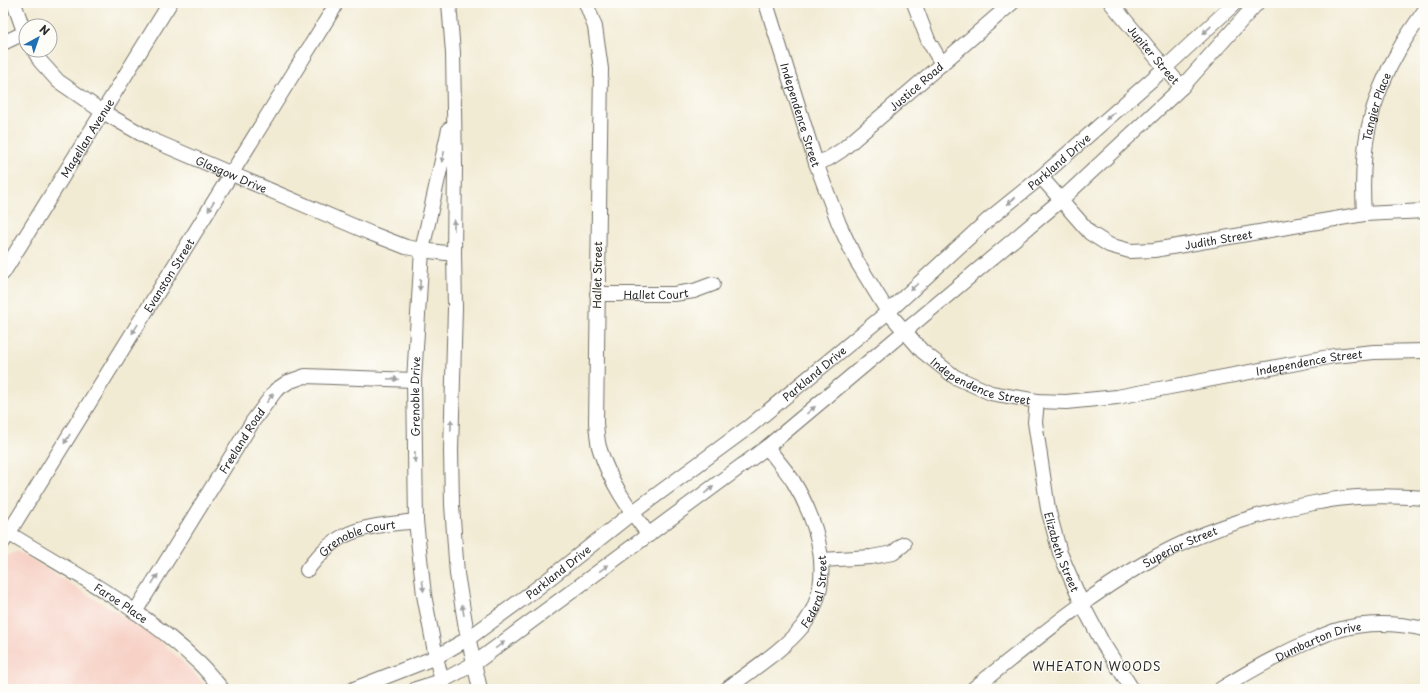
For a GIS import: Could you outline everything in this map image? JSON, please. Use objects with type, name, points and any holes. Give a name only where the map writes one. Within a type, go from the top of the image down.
[{"type":"street","points":[[14,3],[19,18]]},
{"type":"street","name":"Magellan Avenue","points":[[3,273],[170,3]]},
{"type":"street","name":"Grenoble Drive","points":[[449,3],[455,106],[455,308],[451,450],[452,505],[457,574],[480,689]]},
{"type":"street","name":"Hallet Street","points":[[586,3],[595,27],[601,69],[596,423],[599,449],[616,488],[649,535]]},
{"type":"street","name":"Independence Street","points":[[766,3],[816,163],[839,224],[856,260],[888,312],[905,332],[922,351],[955,376],[991,393],[1038,401],[1066,402],[1117,397],[1334,356],[1374,352],[1425,351]]},
{"type":"street","points":[[914,3],[928,40],[942,64]]},
{"type":"street","name":"Justice Road","points":[[816,163],[828,159],[842,150],[1012,3]]},
{"type":"street","name":"Jupiter Street","points":[[1111,3],[1182,87]]},
{"type":"street","name":"Parkland Drive","points":[[354,689],[436,657],[469,638],[536,590],[632,512],[750,426],[888,312],[989,219],[1041,177],[1165,68],[1235,3]]},
{"type":"street","points":[[416,689],[443,685],[475,663],[767,447],[1061,200],[1182,87],[1257,3]]},
{"type":"street","name":"Evanston Street","points":[[6,537],[334,8]]},
{"type":"street","name":"Tangier Place","points":[[1364,214],[1362,187],[1363,160],[1368,122],[1379,90],[1400,48],[1425,10]]},
{"type":"street","points":[[3,43],[18,38]]},
{"type":"street","name":"Glasgow Drive","points":[[38,58],[58,81],[103,112],[150,139],[406,247],[454,254]]},
{"type":"street","name":"Grenoble Drive","points":[[443,685],[424,595],[416,521],[414,380],[422,250],[455,106]]},
{"type":"street","name":"Judith Street","points":[[1041,177],[1090,233],[1109,245],[1130,251],[1154,250],[1364,214],[1425,211]]},
{"type":"street","name":"Hallet Court","points":[[597,294],[674,294],[694,291],[713,284]]},
{"type":"street","name":"Freeland Road","points":[[135,612],[253,421],[276,390],[288,382],[304,376],[414,380]]},
{"type":"street","name":"Elizabeth Street","points":[[1038,401],[1036,422],[1048,509],[1060,553],[1082,604],[1102,642],[1132,689]]},
{"type":"street","name":"Federal Street","points":[[727,689],[783,645],[802,626],[813,610],[819,595],[822,560],[816,529],[792,480],[767,447]]},
{"type":"street","name":"Superior Street","points":[[973,689],[1082,604],[1143,564],[1176,546],[1237,522],[1290,507],[1346,498],[1395,496],[1425,498]]},
{"type":"street","name":"Grenoble Court","points":[[306,570],[326,548],[346,535],[367,528],[416,521]]},
{"type":"street","name":"Faroe Place","points":[[6,537],[84,579],[135,612],[169,637],[201,664],[222,689]]},
{"type":"street","points":[[822,560],[871,557],[893,553],[904,544]]},
{"type":"street","name":"Dumbarton Drive","points":[[1221,689],[1246,673],[1301,645],[1338,630],[1366,625],[1406,625],[1425,629]]},
{"type":"shaded area","points":[[18,551],[151,634],[181,660],[209,689],[3,689],[3,560],[6,556]]},
{"type":"district","name":"WHEATON WOODS","points":[[1097,666]]}]
